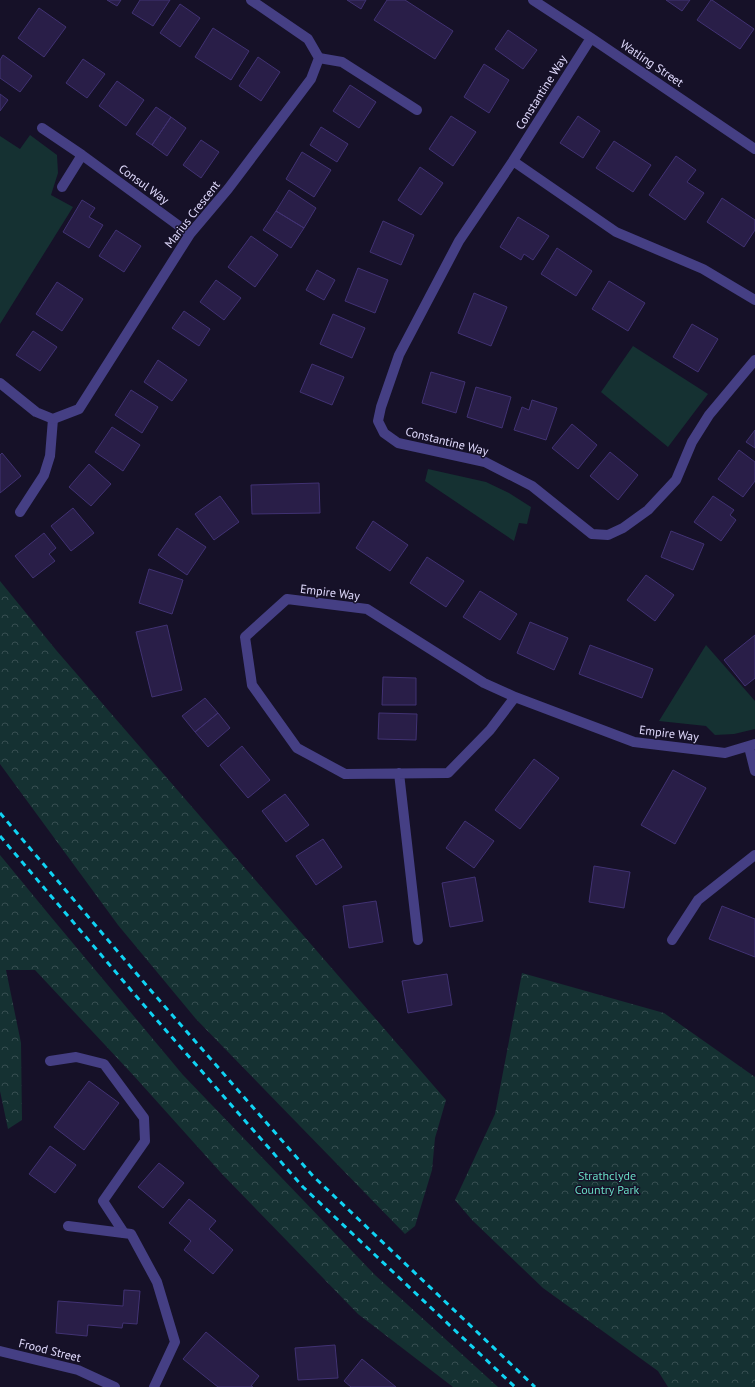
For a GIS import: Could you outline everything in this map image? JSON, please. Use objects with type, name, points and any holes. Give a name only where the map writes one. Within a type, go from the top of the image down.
[{"type":"street","points":[[252,0],[308,39],[319,58],[342,62],[416,110]]},
{"type":"street","name":"Watling Street","points":[[533,0],[755,150]]},
{"type":"street","name":"Constantine Way","points":[[591,38],[513,161],[459,241],[399,355],[381,407],[378,421],[384,433],[398,443],[485,462],[532,486],[592,534],[608,535],[623,528],[648,510],[676,480],[692,442],[709,415],[755,360]]},
{"type":"street","name":"Marius Crescent","points":[[53,419],[79,409],[190,234],[228,189],[311,79],[319,58]]},
{"type":"street","name":"Consul Way","points":[[42,128],[82,155],[190,234]]},
{"type":"street","points":[[62,187],[82,155]]},
{"type":"street","points":[[513,161],[616,232],[703,269],[755,300]]},
{"type":"street","points":[[0,383],[36,412],[53,419],[50,456],[44,475],[20,512]]},
{"type":"street","name":"Empire Way","points":[[516,697],[490,730],[448,773],[345,774],[297,748],[252,685],[245,638],[287,599],[367,609],[484,683],[516,697],[634,742],[725,753],[752,745]]},
{"type":"street","points":[[752,745],[755,771]]},
{"type":"street","points":[[399,774],[418,940]]},
{"type":"street","points":[[672,940],[698,900],[755,855]]},
{"type":"street","points":[[50,1061],[76,1057],[104,1064],[144,1118],[146,1141],[103,1201],[124,1233]]},
{"type":"street","points":[[68,1226],[131,1234],[157,1282],[175,1342],[154,1387]]},
{"type":"street","name":"Frood Street","points":[[0,1351],[78,1370],[115,1387]]},
{"type":"green space","points":[[30,135],[57,155],[58,173],[51,195],[73,207],[0,324],[0,136],[20,149]]},
{"type":"green space","points":[[633,346],[708,394],[668,447],[601,392]]},
{"type":"green space","points":[[428,469],[486,482],[509,493],[531,507],[527,524],[519,523],[514,541],[425,481]]},
{"type":"green space","points":[[0,581],[56,650],[446,1100],[435,1138],[432,1170],[415,1226],[405,1234],[196,1019],[118,925],[0,764]]},
{"type":"green space","points":[[706,645],[755,701],[755,729],[734,734],[715,735],[706,726],[659,721]]},
{"type":"green space","points":[[0,855],[183,1075],[375,1275],[498,1387],[453,1387],[358,1314],[222,1174],[134,1076],[35,970],[6,970],[21,1043],[22,1120],[8,1129],[0,1091]]},
{"type":"green space","name":"Strathclyde Country Park","points":[[522,973],[664,1013],[755,1077],[755,1387],[668,1387],[658,1371],[543,1288],[472,1220],[455,1200],[495,1114]]},
{"type":"building","points":[[107,0],[121,0],[117,6]]},
{"type":"building","points":[[140,0],[170,0],[153,26],[132,13]]},
{"type":"building","points":[[347,0],[366,0],[361,9]]},
{"type":"building","points":[[387,0],[405,0],[453,31],[435,59],[374,20]]},
{"type":"building","points":[[666,0],[690,0],[682,11]]},
{"type":"building","points":[[711,0],[754,29],[740,49],[697,20]]},
{"type":"building","points":[[180,4],[200,18],[180,47],[160,33]]},
{"type":"building","points":[[39,8],[66,27],[44,57],[18,38]]},
{"type":"building","points":[[213,28],[249,51],[231,80],[195,57]]},
{"type":"building","points":[[508,30],[537,50],[523,69],[495,49]]},
{"type":"building","points":[[3,55],[32,76],[20,92],[0,78],[0,60]]},
{"type":"building","points":[[258,57],[280,72],[261,101],[239,86]]},
{"type":"building","points":[[83,59],[105,74],[87,98],[66,83]]},
{"type":"building","points":[[484,64],[509,80],[489,113],[464,97]]},
{"type":"building","points":[[117,81],[144,100],[126,126],[99,106]]},
{"type":"building","points":[[350,85],[376,102],[359,128],[333,111]]},
{"type":"building","points":[[0,94],[8,100],[0,111]]},
{"type":"building","points":[[156,107],[171,117],[152,145],[136,134]]},
{"type":"building","points":[[451,116],[476,132],[453,166],[429,149]]},
{"type":"building","points":[[578,116],[600,131],[583,158],[560,143]]},
{"type":"building","points":[[171,117],[186,128],[167,156],[152,145]]},
{"type":"building","points":[[321,127],[348,144],[337,162],[310,145]]},
{"type":"building","points":[[201,140],[219,152],[201,178],[183,165]]},
{"type":"building","points":[[614,141],[651,165],[633,192],[596,168]]},
{"type":"building","points":[[302,152],[331,170],[314,197],[286,179]]},
{"type":"building","points":[[676,156],[696,170],[687,182],[704,193],[685,220],[649,195]]},
{"type":"building","points":[[420,167],[443,183],[421,215],[398,200]]},
{"type":"building","points":[[289,190],[316,208],[304,228],[276,211]]},
{"type":"building","points":[[722,198],[755,220],[755,230],[744,247],[707,222]]},
{"type":"building","points":[[82,200],[95,208],[89,217],[103,225],[89,248],[63,232]]},
{"type":"building","points":[[276,211],[304,228],[291,248],[263,230]]},
{"type":"building","points":[[518,217],[549,236],[533,260],[524,254],[521,260],[500,247]]},
{"type":"building","points":[[383,221],[414,235],[401,265],[370,252]]},
{"type":"building","points":[[116,230],[141,246],[124,272],[99,256]]},
{"type":"building","points":[[251,236],[278,255],[255,287],[228,267]]},
{"type":"building","points":[[557,248],[592,271],[576,296],[541,274]]},
{"type":"building","points":[[358,268],[388,280],[375,313],[345,301]]},
{"type":"building","points":[[317,270],[335,280],[324,300],[306,290]]},
{"type":"building","points":[[216,280],[241,298],[224,320],[200,302]]},
{"type":"building","points":[[609,281],[645,303],[628,331],[592,309]]},
{"type":"building","points":[[57,282],[83,299],[62,331],[36,314]]},
{"type":"building","points":[[474,293],[507,307],[491,346],[458,333]]},
{"type":"building","points":[[184,311],[210,329],[199,346],[172,328]]},
{"type":"building","points":[[333,314],[365,328],[352,358],[320,344]]},
{"type":"building","points":[[692,324],[718,339],[698,372],[673,357]]},
{"type":"building","points":[[33,331],[57,347],[40,371],[16,355]]},
{"type":"building","points":[[158,360],[187,380],[172,401],[144,382]]},
{"type":"building","points":[[312,364],[344,377],[332,405],[300,392]]},
{"type":"building","points":[[431,372],[465,382],[456,413],[422,403]]},
{"type":"building","points":[[476,387],[511,397],[502,428],[467,417]]},
{"type":"building","points":[[131,390],[158,407],[142,433],[115,415]]},
{"type":"building","points":[[532,400],[557,408],[546,440],[514,430],[522,407],[529,410]]},
{"type":"building","points":[[572,424],[597,445],[578,469],[552,448]]},
{"type":"building","points":[[112,427],[140,445],[123,471],[95,452]]},
{"type":"building","points":[[755,430],[755,448],[746,442]]},
{"type":"building","points":[[739,450],[755,462],[755,481],[743,497],[718,479]]},
{"type":"building","points":[[610,452],[638,475],[618,500],[590,476]]},
{"type":"building","points":[[2,453],[21,476],[0,493],[0,455]]},
{"type":"building","points":[[89,464],[111,484],[91,506],[69,487]]},
{"type":"building","points":[[319,483],[320,513],[252,514],[251,485]]},
{"type":"building","points":[[220,496],[239,522],[214,540],[195,514]]},
{"type":"building","points":[[713,496],[734,510],[730,515],[736,520],[721,541],[694,522]]},
{"type":"building","points":[[73,508],[94,533],[71,551],[51,526]]},
{"type":"building","points":[[373,521],[408,545],[390,571],[356,548]]},
{"type":"building","points":[[177,528],[206,547],[187,575],[158,555]]},
{"type":"building","points":[[671,531],[704,544],[693,570],[661,557]]},
{"type":"building","points":[[44,533],[56,548],[49,554],[55,561],[33,578],[15,556]]},
{"type":"building","points":[[427,557],[464,581],[446,607],[410,583]]},
{"type":"building","points":[[149,569],[183,580],[172,614],[139,603]]},
{"type":"building","points":[[646,575],[674,595],[655,621],[627,600]]},
{"type":"building","points":[[480,591],[517,614],[500,640],[463,617]]},
{"type":"building","points":[[530,622],[568,638],[554,670],[517,653]]},
{"type":"building","points":[[167,625],[182,690],[152,697],[136,632]]},
{"type":"building","points":[[755,635],[755,678],[745,686],[724,660]]},
{"type":"building","points":[[590,645],[653,669],[642,698],[579,674]]},
{"type":"building","points":[[383,677],[416,678],[416,705],[382,705]]},
{"type":"building","points":[[205,698],[218,713],[195,732],[182,716]]},
{"type":"building","points":[[218,713],[230,728],[208,747],[195,732]]},
{"type":"building","points":[[379,713],[417,714],[416,740],[378,739]]},
{"type":"building","points":[[242,746],[270,780],[248,798],[220,765]]},
{"type":"building","points":[[534,759],[559,778],[520,829],[495,810]]},
{"type":"building","points":[[673,770],[706,788],[675,844],[641,825]]},
{"type":"building","points":[[285,794],[309,825],[286,842],[262,811]]},
{"type":"building","points":[[465,821],[494,841],[474,868],[446,848]]},
{"type":"building","points":[[323,839],[342,867],[316,885],[296,856]]},
{"type":"building","points":[[594,866],[630,872],[624,908],[589,902]]},
{"type":"building","points":[[475,877],[483,921],[450,927],[442,883]]},
{"type":"building","points":[[376,901],[383,942],[349,948],[343,906]]},
{"type":"building","points":[[722,906],[755,919],[755,957],[709,939]]},
{"type":"building","points":[[447,974],[452,1005],[408,1013],[402,981]]},
{"type":"building","points":[[89,1081],[119,1103],[84,1150],[54,1127]]},
{"type":"building","points":[[50,1146],[76,1165],[55,1193],[29,1174]]},
{"type":"building","points":[[159,1163],[184,1183],[163,1208],[138,1187]]},
{"type":"building","points":[[189,1199],[216,1221],[209,1229],[233,1250],[213,1274],[184,1250],[191,1241],[169,1223]]},
{"type":"building","points":[[124,1290],[140,1291],[137,1324],[123,1323],[122,1328],[88,1325],[87,1336],[56,1333],[58,1301],[123,1306]]},
{"type":"building","points":[[206,1332],[259,1376],[251,1386],[253,1387],[218,1387],[183,1359]]},
{"type":"building","points":[[335,1345],[338,1378],[298,1380],[295,1348]]},
{"type":"building","points":[[362,1359],[396,1387],[351,1387],[344,1381]]},
{"type":"railway","points":[[0,813],[153,993],[313,1176],[535,1387]]},
{"type":"railway","points":[[0,836],[142,1003],[303,1187],[515,1387]]}]
